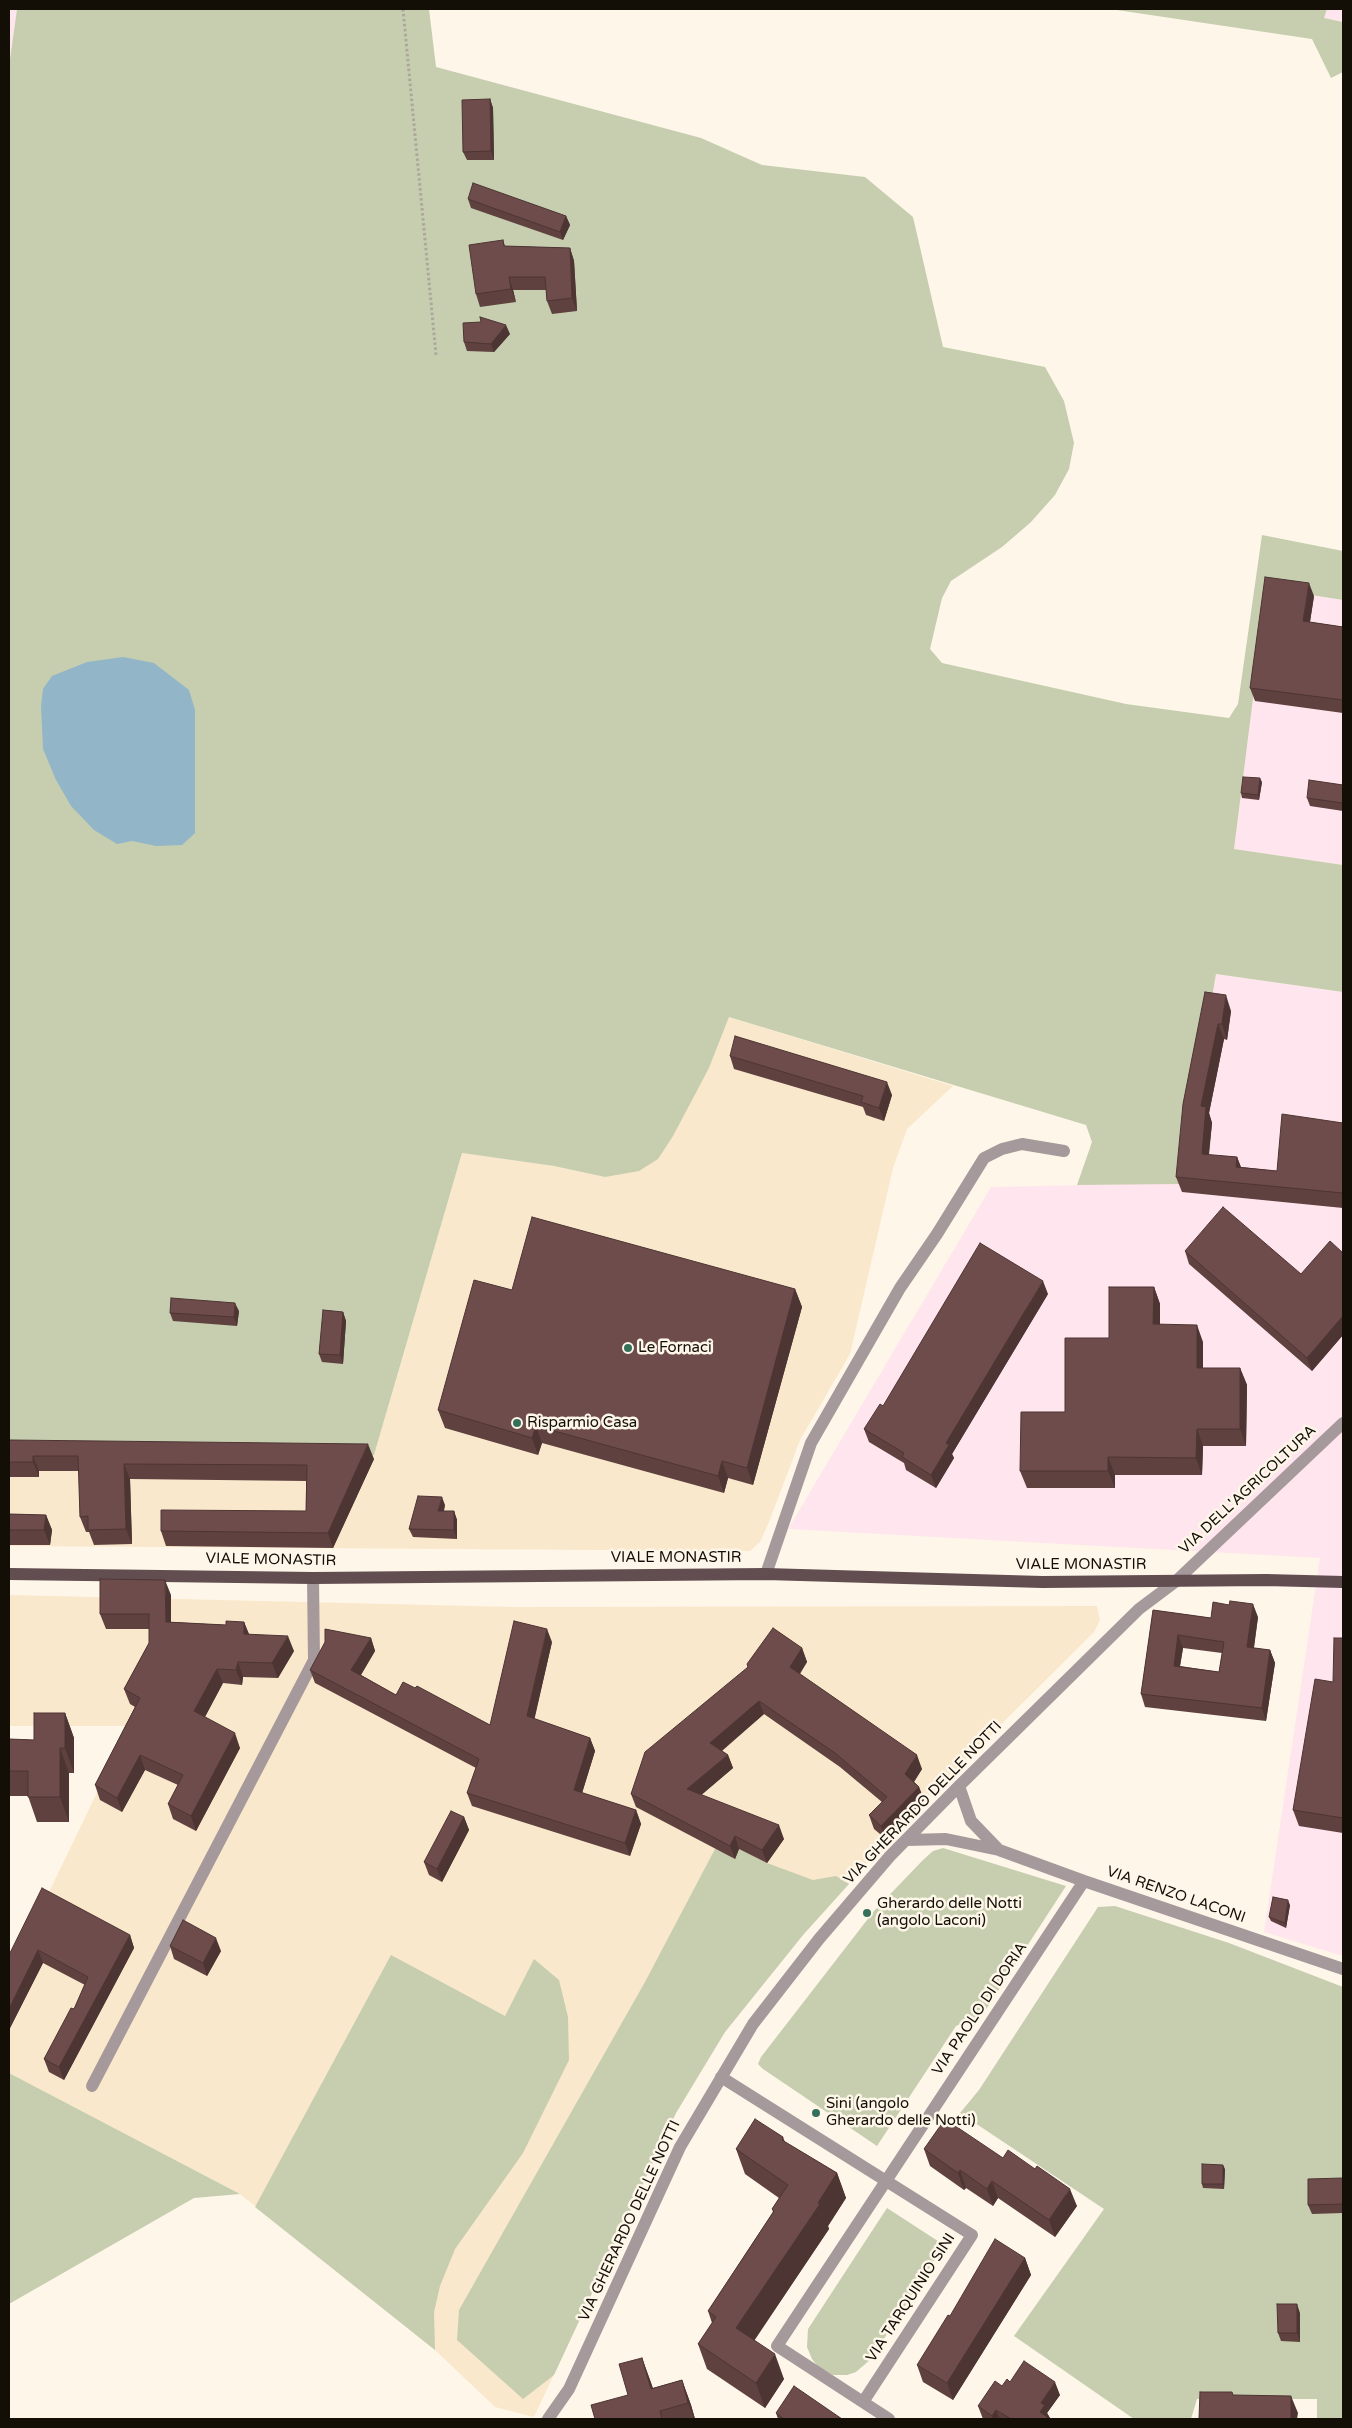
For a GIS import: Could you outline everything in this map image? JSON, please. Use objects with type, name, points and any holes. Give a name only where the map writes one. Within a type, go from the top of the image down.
[{"type":"main road","name":"VIALE MONASTIR","points":[[9,1574],[313,1578],[766,1574],[1042,1582],[1343,1582]]},
{"type":"street","points":[[766,1574],[811,1443],[900,1288],[937,1234],[984,1158],[1002,1149],[1022,1144],[1064,1151]]},
{"type":"street","name":"VIA DELL'AGRICOLTURA","points":[[1175,1582],[1343,1423]]},
{"type":"street","points":[[92,2086],[314,1660],[313,1578]]},
{"type":"street","name":"VIA GHERARDO DELLE NOTTI","points":[[548,2419],[569,2390],[680,2147],[753,2024],[819,1939],[890,1856],[1138,1609],[1175,1582]]},
{"type":"street","name":"VIA RENZO LACONI","points":[[959,1786],[970,1821],[999,1850]]},
{"type":"street","name":"VIA RENZO LACONI","points":[[908,1840],[946,1839],[999,1850],[1084,1881],[1343,1969]]},
{"type":"street","name":"VIA PAOLO DI DORIA","points":[[863,2402],[776,2346],[1084,1881]]},
{"type":"street","name":"VIA TARQUINIO SINI","points":[[721,2077],[972,2234],[863,2402]]},
{"type":"street","points":[[556,2419],[569,2390]]},
{"type":"street","points":[[863,2402],[889,2419]]},
{"type":"path","points":[[402,9],[436,355]]},
{"type":"shaded area","points":[[9,9],[17,9],[9,66]]},
{"type":"shaded area","points":[[1327,9],[1343,9],[1343,22],[1324,18]]},
{"type":"shaded area","points":[[1267,588],[1343,600],[1343,865],[1234,849]]},
{"type":"shaded area","points":[[1216,974],[1343,992],[1343,1956],[1264,1932],[1320,1558],[788,1529],[991,1187],[1180,1183]]},
{"type":"shaded area","points":[[729,1017],[953,1086],[907,1129],[893,1168],[850,1354],[800,1440],[760,1542],[750,1551],[9,1546],[9,1451],[374,1455],[462,1153],[554,1166],[605,1177],[658,1159],[709,1068]]},
{"type":"shaded area","points":[[9,1595],[513,1607],[1097,1606],[1100,1620],[1094,1632],[920,1805],[803,1935],[725,2032],[676,2113],[534,2417],[495,2407],[435,2350],[240,2194],[9,2073],[9,1967],[52,1886],[129,1726],[9,1726]]},
{"type":"green space","points":[[17,9],[429,9],[436,67],[701,138],[762,165],[865,177],[913,217],[943,347],[1045,367],[1064,401],[1074,443],[1069,469],[1055,495],[1031,522],[1002,547],[951,581],[942,598],[930,649],[942,663],[1126,704],[1229,718],[1238,704],[1262,535],[1343,551],[1343,600],[1267,588],[1234,849],[1343,865],[1343,992],[1216,974],[1180,1184],[1077,1185],[1092,1142],[1086,1125],[729,1017],[709,1068],[673,1136],[658,1159],[639,1171],[605,1177],[554,1166],[462,1153],[374,1455],[9,1455],[9,66]]},
{"type":"green space","points":[[1110,9],[1327,9],[1324,18],[1343,22],[1343,72],[1331,78],[1312,39]]},
{"type":"green space","points":[[943,1848],[1066,1886],[983,2014],[956,2026],[877,2146],[758,2064],[761,2057],[874,1911],[923,1860],[933,1851]]},
{"type":"green space","points":[[715,1849],[739,1849],[767,1863],[813,1880],[836,1876],[849,1884],[803,1935],[725,2032],[676,2113],[554,2375],[523,2399],[457,2340],[459,2310],[645,1982]]},
{"type":"green space","points":[[1115,1906],[1229,1943],[1343,1987],[1343,2419],[1317,2419],[1317,2399],[1197,2399],[1191,2419],[1134,2419],[1014,2336],[1104,2209],[960,2113],[979,2090],[1098,1907]]},
{"type":"green space","points":[[391,1955],[505,2016],[534,1959],[559,1980],[568,2017],[569,2060],[523,2153],[455,2249],[440,2286],[434,2312],[435,2350],[255,2207]]},
{"type":"green space","points":[[9,2073],[240,2194],[194,2198],[9,2304]]},
{"type":"green space","points":[[887,2208],[944,2245],[871,2359],[856,2372],[847,2375],[833,2375],[819,2368],[812,2359],[807,2347],[808,2329]]},
{"type":"water","points":[[123,657],[154,663],[189,690],[195,710],[195,833],[182,845],[156,846],[132,841],[117,844],[94,830],[71,806],[56,780],[43,749],[41,706],[43,689],[52,676],[87,662]]},
{"type":"building","points":[[490,99],[491,151],[463,152],[462,100]]},
{"type":"building","points":[[473,183],[566,216],[560,232],[468,199]]},
{"type":"building","points":[[503,240],[504,246],[570,248],[572,298],[547,301],[545,277],[509,277],[511,289],[476,294],[469,245]]},
{"type":"building","points":[[480,317],[506,325],[491,344],[464,342],[463,323],[481,322]]},
{"type":"building","points":[[1265,577],[1309,583],[1303,621],[1343,627],[1343,700],[1250,688]]},
{"type":"building","points":[[1243,777],[1260,778],[1258,795],[1241,793]]},
{"type":"building","points":[[1309,780],[1343,785],[1343,803],[1307,798]]},
{"type":"building","points":[[1205,992],[1226,995],[1222,1024],[1218,1024],[1201,1106],[1206,1107],[1202,1154],[1237,1157],[1236,1167],[1277,1171],[1282,1114],[1343,1123],[1343,1193],[1176,1177],[1183,1104]]},
{"type":"building","points":[[735,1036],[887,1082],[879,1108],[861,1102],[863,1096],[730,1056]]},
{"type":"building","points":[[1223,1207],[1301,1274],[1330,1241],[1343,1253],[1343,1316],[1307,1358],[1185,1251]]},
{"type":"building","name":"Le Fornaci","points":[[532,1217],[795,1289],[747,1468],[722,1461],[718,1476],[536,1426],[532,1438],[438,1410],[474,1280],[512,1290]]},
{"type":"building","points":[[980,1243],[1043,1281],[946,1443],[949,1445],[931,1475],[902,1457],[904,1453],[864,1429],[880,1404],[883,1406]]},
{"type":"building","points":[[1109,1287],[1154,1287],[1153,1324],[1197,1325],[1197,1368],[1240,1368],[1240,1429],[1197,1429],[1196,1458],[1108,1457],[1108,1471],[1020,1471],[1021,1412],[1065,1412],[1065,1338],[1109,1338]]},
{"type":"building","points":[[171,1298],[235,1303],[234,1317],[170,1313]]},
{"type":"building","points":[[323,1310],[343,1312],[340,1355],[319,1354]]},
{"type":"building","points":[[9,1440],[368,1444],[328,1533],[161,1531],[161,1510],[306,1511],[307,1465],[124,1464],[126,1529],[88,1530],[88,1516],[80,1517],[78,1456],[33,1456],[33,1462],[9,1462]]},
{"type":"building","points":[[418,1496],[442,1497],[438,1511],[454,1511],[454,1530],[409,1529]]},
{"type":"building","points":[[9,1514],[46,1515],[44,1530],[9,1530]]},
{"type":"building","points":[[100,1579],[165,1580],[166,1622],[226,1625],[226,1621],[244,1622],[244,1634],[288,1636],[272,1663],[238,1662],[236,1670],[217,1669],[194,1711],[235,1733],[191,1816],[168,1804],[183,1775],[140,1755],[117,1798],[95,1785],[140,1698],[124,1689],[149,1643],[149,1614],[100,1614]]},
{"type":"building","points":[[1230,1601],[1253,1604],[1247,1647],[1270,1650],[1262,1708],[1141,1694],[1153,1610],[1211,1618],[1213,1602],[1229,1605]],"holes":[[[1178,1635],[1224,1642],[1219,1672],[1174,1666]]]},
{"type":"building","points":[[514,1621],[547,1629],[527,1716],[590,1738],[574,1790],[636,1810],[625,1843],[467,1793],[479,1759],[310,1670],[325,1642],[325,1629],[371,1638],[351,1670],[396,1695],[403,1682],[415,1688],[417,1686],[490,1725]]},
{"type":"building","points":[[773,1628],[802,1648],[790,1667],[917,1755],[905,1774],[919,1787],[881,1826],[869,1815],[887,1797],[835,1753],[759,1701],[710,1743],[728,1755],[687,1789],[779,1825],[762,1850],[735,1836],[730,1846],[631,1794],[645,1752],[748,1667],[747,1664]]},
{"type":"building","points":[[1334,1638],[1343,1638],[1343,1818],[1293,1810],[1315,1679],[1333,1682]]},
{"type":"building","points":[[34,1713],[65,1713],[65,1748],[60,1748],[60,1797],[28,1797],[28,1771],[9,1771],[9,1739],[34,1740]]},
{"type":"building","points":[[451,1811],[464,1817],[437,1869],[424,1862]]},
{"type":"building","points":[[42,1888],[130,1935],[59,2067],[44,2059],[71,2008],[74,2009],[88,1977],[38,1950],[9,2009],[9,1955]]},
{"type":"building","points":[[1273,1897],[1288,1900],[1285,1923],[1269,1917]]},
{"type":"building","points":[[183,1920],[216,1938],[203,1963],[170,1946]]},
{"type":"building","points":[[755,2119],[783,2137],[782,2140],[837,2173],[818,2203],[820,2204],[736,2328],[775,2354],[756,2383],[698,2344],[716,2317],[708,2311],[774,2211],[772,2209],[788,2185],[736,2149]]},
{"type":"building","points":[[945,2119],[1003,2158],[1008,2150],[1035,2169],[1037,2166],[1070,2189],[1049,2220],[992,2181],[987,2189],[960,2170],[958,2173],[924,2149]]},
{"type":"building","points":[[1202,2164],[1223,2165],[1223,2184],[1202,2184]]},
{"type":"building","points":[[1343,2178],[1343,2204],[1308,2205],[1308,2179]]},
{"type":"building","points":[[995,2239],[1025,2258],[947,2383],[917,2365],[948,2315],[950,2316]]},
{"type":"building","points":[[1277,2304],[1297,2304],[1297,2333],[1278,2333]]},
{"type":"building","points":[[642,2358],[651,2389],[682,2380],[688,2403],[660,2411],[662,2419],[595,2419],[591,2405],[628,2395],[619,2364]]},
{"type":"building","points":[[1024,2361],[1055,2382],[1041,2403],[1045,2405],[1040,2412],[1047,2417],[1046,2419],[1011,2419],[996,2410],[992,2416],[978,2406],[995,2381],[1002,2386],[1007,2379],[1010,2382]]},
{"type":"building","points":[[794,2386],[842,2419],[784,2419],[776,2413]]},
{"type":"building","points":[[1200,2392],[1232,2392],[1233,2395],[1291,2396],[1291,2419],[1199,2419]]},
{"type":"place","name":"Le Fornaci","points":[[628,1348]]},
{"type":"place","name":"Risparmio Casa","points":[[517,1423]]},
{"type":"place","name":"Gherardo delle Notti (angolo Laconi)","points":[[867,1913]]},
{"type":"place","name":"Sini (angolo Gherardo delle Notti)","points":[[816,2113]]}]
